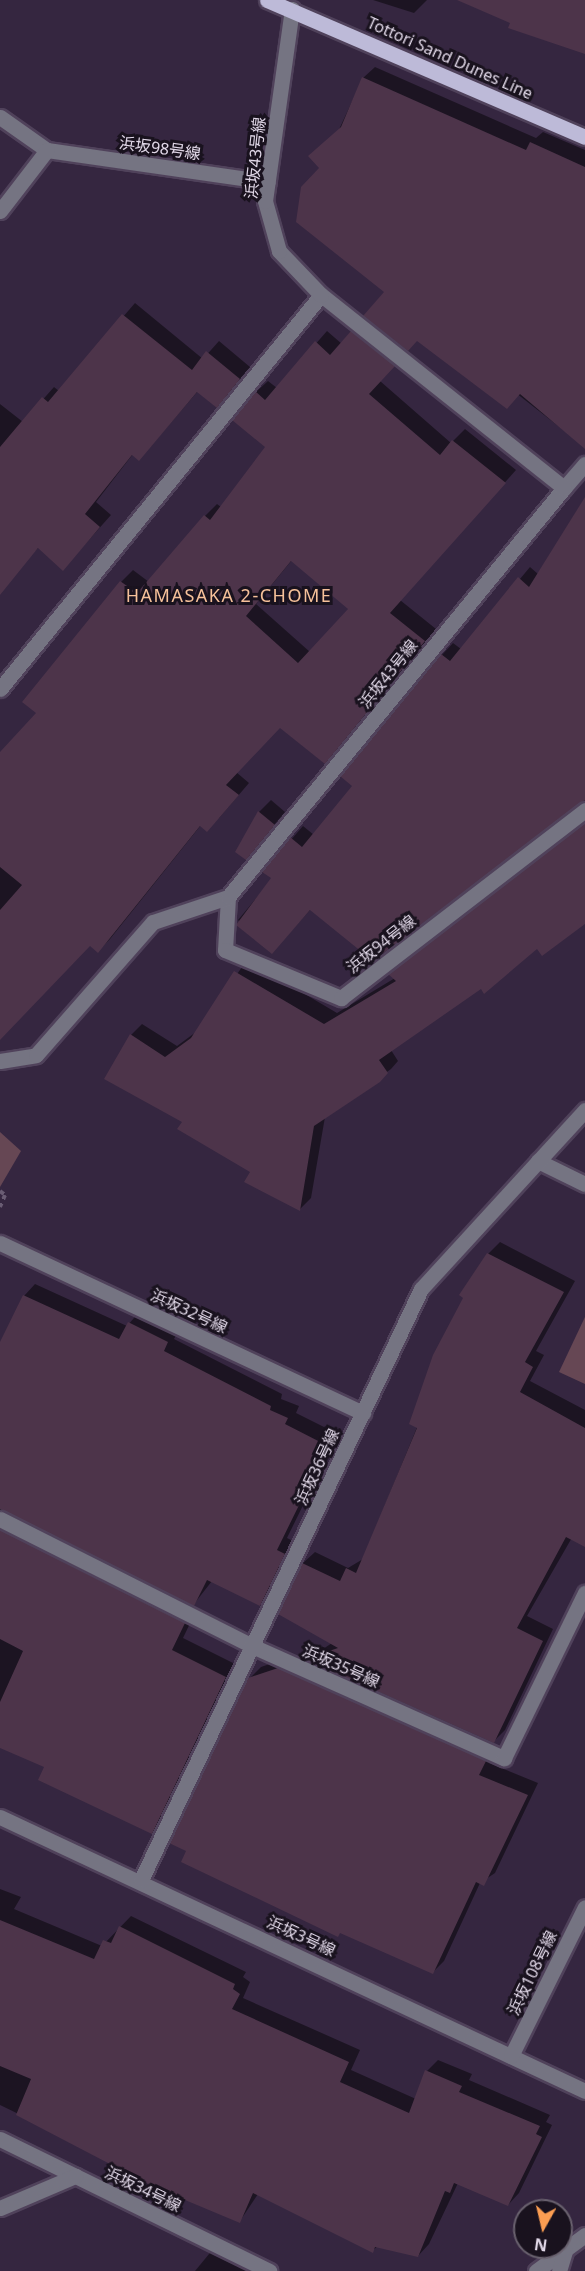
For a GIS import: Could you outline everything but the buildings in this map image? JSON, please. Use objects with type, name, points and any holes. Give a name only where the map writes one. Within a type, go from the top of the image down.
[{"type":"main road","name":"Tottori Sand Dunes Line","points":[[267,0],[585,137]]},
{"type":"street","name":"浜坂43号線","points":[[228,897],[564,488],[321,295],[279,251],[265,201],[292,9]]},
{"type":"street","name":"浜坂98号線","points":[[0,117],[47,150],[268,182]]},
{"type":"street","points":[[0,211],[47,150]]},
{"type":"street","points":[[0,689],[321,295]]},
{"type":"street","points":[[564,488],[585,464]]},
{"type":"street","name":"浜坂94号線","points":[[228,897],[225,950],[341,998],[585,810]]},
{"type":"street","points":[[0,1061],[36,1055],[153,922],[228,897]]},
{"type":"street","name":"浜坂36号線","points":[[141,1880],[421,1289],[585,1110]]},
{"type":"street","points":[[538,1161],[585,1184]]},
{"type":"street","name":"浜坂32号線","points":[[0,1243],[363,1413]]},
{"type":"street","name":"浜坂35号線","points":[[0,1519],[252,1646],[504,1758],[585,1593]]},
{"type":"street","name":"浜坂3号線","points":[[0,1817],[141,1880],[585,2091]]},
{"type":"street","name":"浜坂108号線","points":[[511,2056],[585,1907]]},
{"type":"street","name":"浜坂34号線","points":[[0,2139],[269,2271]]},
{"type":"street","points":[[0,2208],[75,2176]]},
{"type":"street","points":[[536,2271],[553,2259]]},
{"type":"path","points":[[0,1191],[5,1195],[0,1207]]},
{"type":"shaded area","points":[[0,1132],[21,1151],[0,1187]]},
{"type":"shaded area","points":[[585,1317],[585,1384],[559,1372]]},
{"type":"district","name":"HAMASAKA 2-CHOME","points":[[229,595]]}]
